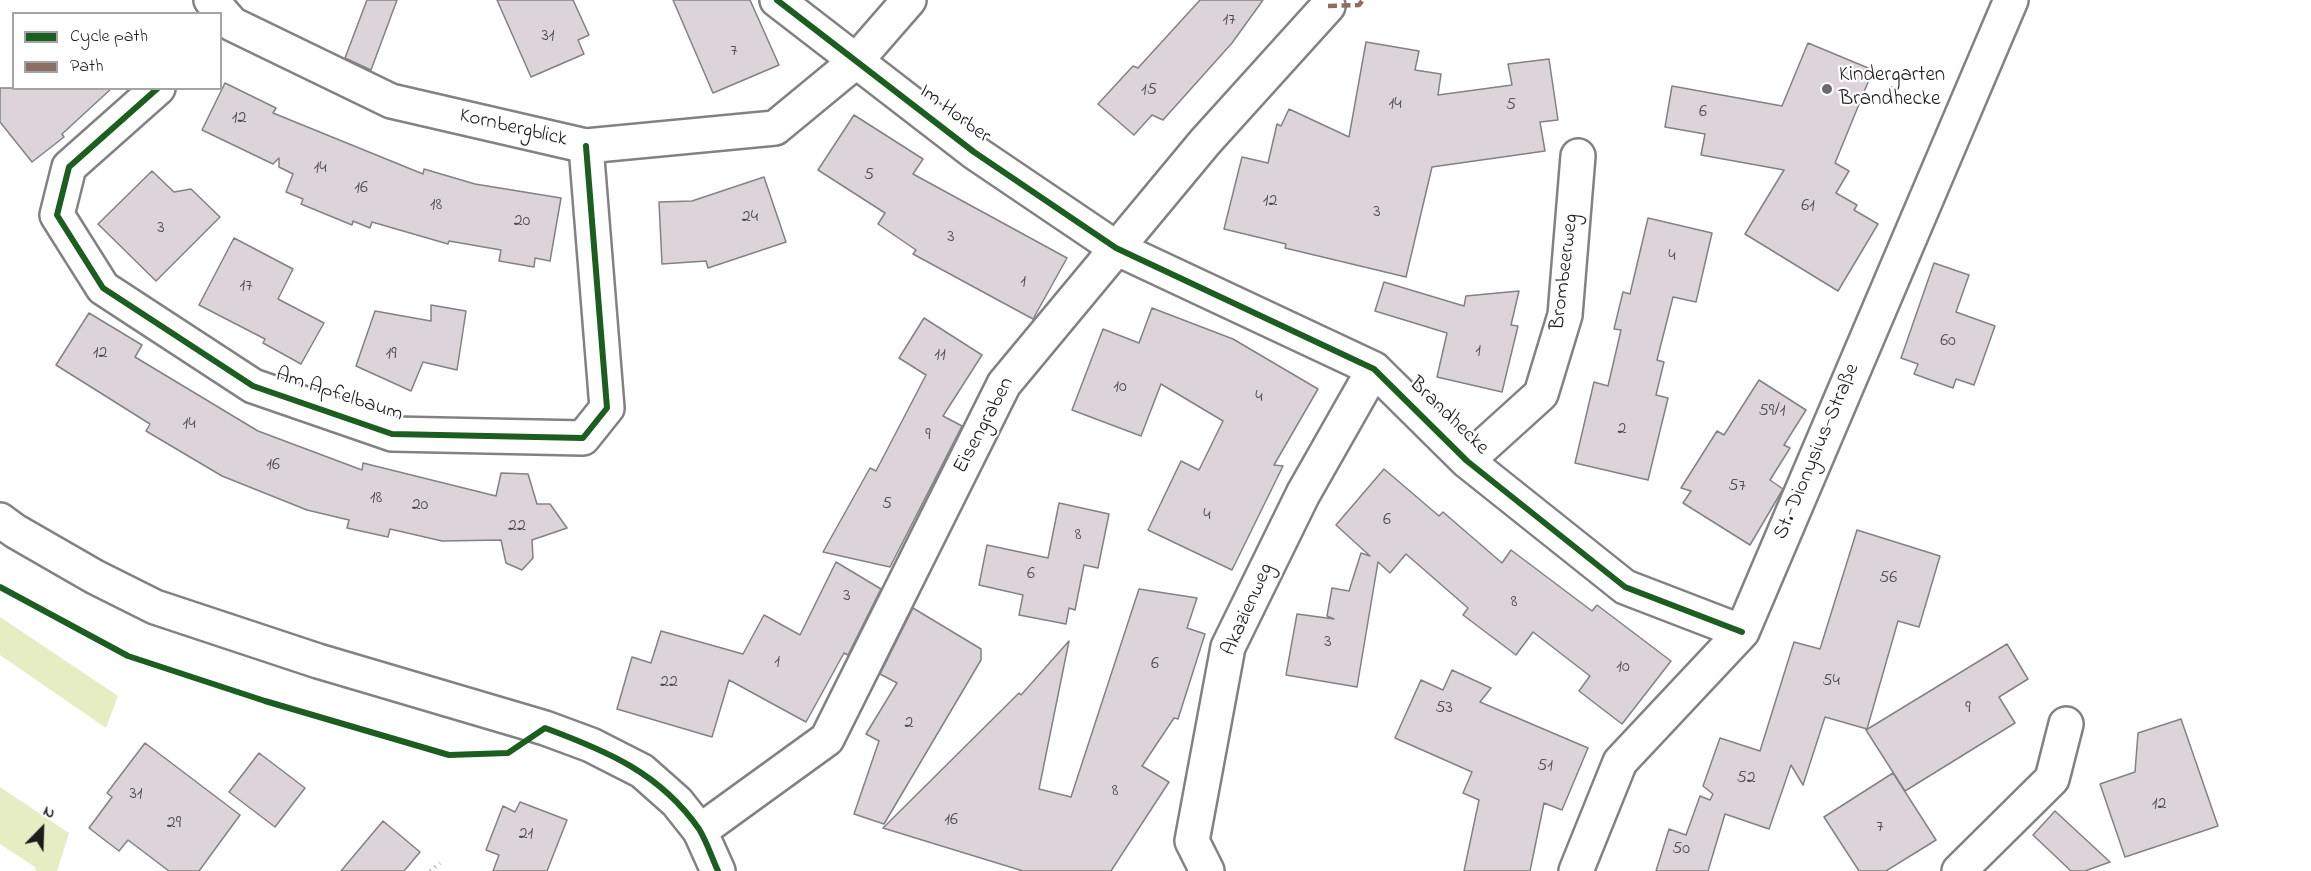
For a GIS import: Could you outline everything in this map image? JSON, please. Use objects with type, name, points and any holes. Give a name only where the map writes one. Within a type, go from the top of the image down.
[{"type":"street","name":"Im Horber","points":[[777,0],[974,152],[1116,248]]},
{"type":"street","points":[[855,62],[909,0]]},
{"type":"street","name":"St.-Dionysius-Straße","points":[[1576,871],[1620,762],[1742,632],[2011,0]]},
{"type":"street","name":"Eisengraben","points":[[700,831],[827,739],[1004,384],[1205,142],[1328,6]]},
{"type":"street","name":"Kornbergblick","points":[[222,19],[390,101],[586,146],[775,128],[855,62]]},
{"type":"street","name":"Am Apfelbaum","points":[[156,90],[69,167],[57,215],[103,288],[254,386],[392,434],[583,438],[608,408],[586,146]]},
{"type":"street","name":"Brombeerweg","points":[[1467,460],[1541,394],[1565,315],[1578,156]]},
{"type":"street","name":"Brandhecke","points":[[1116,248],[1374,369],[1467,460],[1625,587],[1742,632]]},
{"type":"street","name":"Akazienweg","points":[[1207,871],[1192,841],[1228,647],[1303,494],[1374,369]]},
{"type":"street","points":[[0,520],[95,577],[155,607],[318,662],[545,728],[591,745],[642,771],[677,802],[700,831],[718,871]]},
{"type":"street","points":[[1959,871],[2052,779],[2066,724]]},
{"type":"path","points":[[430,871],[440,863]]},
{"type":"green space","points":[[0,617],[118,696],[106,728],[0,655]]},
{"type":"green space","points":[[0,787],[69,833],[57,871],[36,871],[35,867],[0,844]]},
{"type":"building","points":[[367,0],[397,0],[371,70],[345,58]]},
{"type":"building","points":[[497,0],[573,0],[589,35],[578,40],[584,54],[531,77]]},
{"type":"building","points":[[673,0],[750,0],[779,65],[713,93]]},
{"type":"building","points":[[1200,0],[1263,0],[1232,43],[1163,120],[1152,115],[1134,135],[1098,104],[1133,66],[1138,68]]},
{"type":"building","points":[[1366,42],[1419,51],[1415,70],[1441,74],[1438,95],[1512,85],[1508,64],[1549,59],[1558,120],[1540,122],[1545,151],[1432,167],[1406,277],[1285,248],[1286,244],[1224,229],[1242,157],[1268,163],[1277,124],[1281,126],[1289,109],[1349,137]]},
{"type":"building","points":[[1808,43],[1873,70],[1835,163],[1849,171],[1836,193],[1857,205],[1854,210],[1878,224],[1838,291],[1745,234],[1784,170],[1701,155],[1705,134],[1665,127],[1672,86],[1782,106]]},
{"type":"building","points":[[225,83],[276,108],[273,113],[423,174],[424,169],[475,184],[561,198],[550,261],[535,258],[534,267],[499,261],[501,250],[449,241],[448,244],[372,222],[370,228],[353,221],[352,225],[301,204],[303,199],[286,192],[293,174],[279,167],[279,158],[273,164],[202,130]]},
{"type":"building","points":[[0,88],[110,90],[62,134],[64,137],[32,162],[0,122]]},
{"type":"building","points":[[854,115],[923,159],[913,174],[1067,258],[1033,319],[913,254],[916,250],[878,224],[885,213],[818,170]]},
{"type":"building","points":[[152,171],[174,192],[191,189],[220,217],[156,281],[98,224]]},
{"type":"building","points":[[764,177],[786,242],[708,268],[706,261],[662,264],[659,202],[692,201]]},
{"type":"building","points":[[1648,218],[1712,233],[1696,302],[1673,297],[1657,360],[1664,362],[1656,395],[1668,398],[1648,480],[1575,463],[1594,382],[1608,386],[1621,330],[1614,329],[1623,292],[1630,294]]},
{"type":"building","points":[[234,238],[293,269],[278,299],[324,323],[301,364],[263,343],[265,339],[199,305]]},
{"type":"building","points":[[1934,263],[1969,275],[1956,312],[1995,326],[1974,385],[1956,379],[1953,388],[1914,374],[1918,364],[1901,358]]},
{"type":"building","points":[[1384,282],[1464,306],[1466,296],[1519,291],[1511,325],[1518,326],[1502,392],[1437,377],[1447,333],[1375,311]]},
{"type":"building","points":[[431,305],[466,311],[457,370],[423,362],[411,391],[356,366],[375,311],[431,321]]},
{"type":"building","points":[[1152,308],[1233,339],[1318,389],[1274,465],[1283,466],[1232,570],[1148,530],[1181,461],[1199,470],[1223,421],[1161,384],[1141,436],[1072,410],[1103,329],[1139,343]]},
{"type":"building","points":[[89,313],[142,345],[135,357],[258,431],[362,470],[363,463],[496,496],[501,473],[528,474],[537,504],[550,504],[567,528],[532,540],[533,558],[522,570],[506,563],[501,540],[442,541],[390,529],[388,537],[347,528],[349,520],[307,510],[222,476],[146,431],[150,424],[56,365]]},
{"type":"building","points":[[924,318],[982,355],[943,416],[962,426],[890,567],[823,552],[870,468],[876,471],[926,375],[899,358]]},
{"type":"building","points":[[1759,380],[1806,410],[1784,445],[1790,448],[1770,480],[1783,489],[1750,545],[1683,503],[1691,491],[1681,488],[1717,431],[1724,435]]},
{"type":"building","points":[[1384,469],[1439,516],[1443,512],[1502,563],[1511,550],[1592,611],[1597,605],[1671,661],[1622,724],[1579,691],[1590,676],[1533,632],[1516,655],[1463,615],[1468,608],[1406,554],[1390,573],[1378,562],[1357,687],[1286,675],[1297,614],[1334,619],[1327,616],[1332,588],[1349,591],[1361,553],[1370,556],[1336,525]]},
{"type":"building","points":[[1059,503],[1109,514],[1098,568],[1084,565],[1075,610],[1069,608],[1066,624],[1019,615],[1023,595],[979,585],[987,545],[1048,558]]},
{"type":"building","points":[[1857,530],[1940,556],[1919,627],[1898,621],[1867,729],[1825,717],[1803,785],[1791,765],[1769,829],[1725,814],[1708,871],[1656,871],[1669,829],[1686,835],[1700,796],[1710,800],[1713,794],[1703,786],[1720,738],[1760,751],[1794,642],[1820,649]]},
{"type":"building","points":[[836,562],[881,589],[848,655],[844,653],[806,722],[729,680],[712,737],[617,709],[632,657],[651,663],[661,631],[743,654],[764,615],[800,635]]},
{"type":"building","points":[[1139,589],[1197,598],[1187,628],[1205,634],[1178,719],[1174,718],[1142,766],[1169,782],[1111,871],[1023,871],[883,828],[1019,693],[1021,695],[1069,641],[1039,789],[1071,797]]},
{"type":"building","points":[[913,608],[981,649],[981,660],[884,824],[854,814],[879,741],[866,734],[897,683],[880,674]]},
{"type":"building","points":[[2007,644],[2028,679],[1999,697],[2015,723],[1905,791],[1866,730]]},
{"type":"building","points":[[1452,670],[1491,688],[1480,702],[1588,748],[1562,810],[1544,803],[1530,871],[1464,871],[1479,800],[1463,793],[1472,772],[1395,738],[1421,680],[1443,690]]},
{"type":"building","points":[[2181,719],[2218,826],[2125,857],[2100,784],[2135,772],[2138,733]]},
{"type":"building","points":[[145,743],[240,815],[199,871],[169,871],[128,840],[119,851],[89,828],[112,797],[107,793]]},
{"type":"building","points":[[259,753],[305,788],[275,827],[229,792]]},
{"type":"building","points":[[1893,773],[1936,840],[1886,871],[1859,871],[1824,817]]},
{"type":"building","points":[[520,802],[567,820],[547,871],[493,871],[499,855],[486,850],[503,806],[515,812]]},
{"type":"building","points":[[2055,811],[2110,862],[2085,871],[2071,871],[2033,835]]},
{"type":"building","points":[[383,821],[420,852],[404,871],[341,871]]},
{"type":"marked path","points":[[1328,6],[1359,5],[1363,0]]},
{"type":"cycle path","points":[[777,0],[974,152],[1116,248],[1374,369],[1467,461],[1625,587],[1742,632]]},
{"type":"cycle path","points":[[156,90],[69,167],[57,215],[103,288],[253,386],[392,434],[583,438],[607,408],[586,146]]},
{"type":"cycle path","points":[[0,587],[128,656],[265,701],[449,755],[508,753],[545,728],[568,737],[631,766],[667,793],[699,829],[718,871]]},
{"type":"place","name":"Kindergarten Brandhecke","points":[[1827,89]]}]
